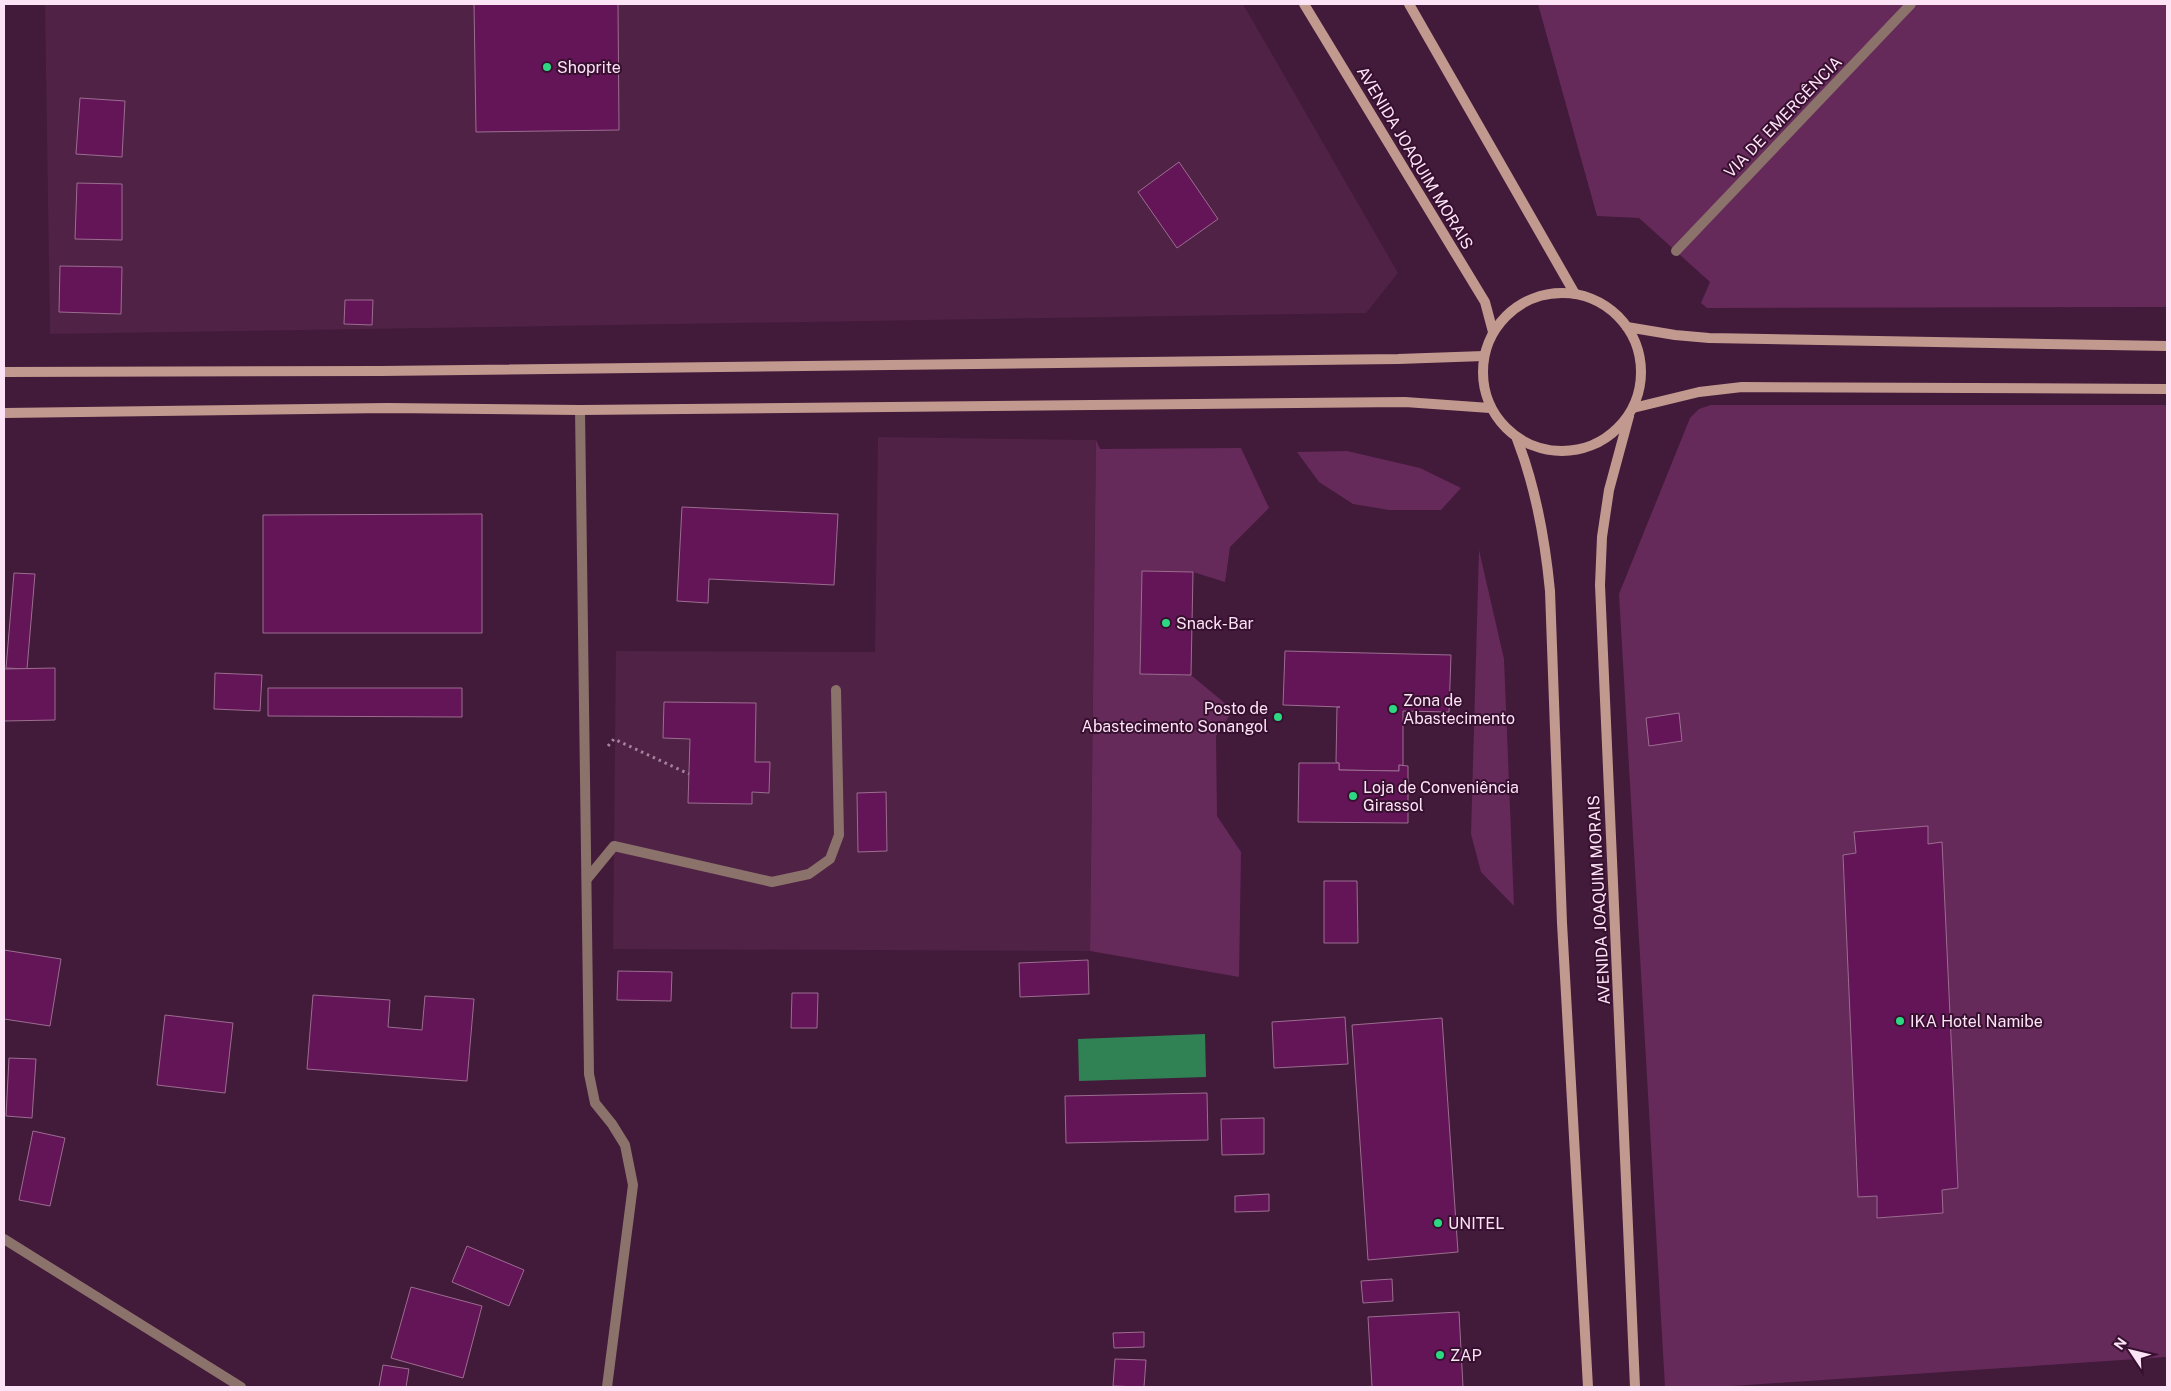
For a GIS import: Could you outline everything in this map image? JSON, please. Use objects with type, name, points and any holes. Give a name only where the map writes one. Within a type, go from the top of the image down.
[{"type":"street","name":"AVENIDA JOAQUIM MORAIS","points":[[1304,4],[1484,302],[1493,332]]},
{"type":"street","points":[[1409,4],[1575,294]]},
{"type":"street","name":"VIA DE EMERGÊNCIA","points":[[1676,251],[1911,4]]},
{"type":"street","points":[[1551,293],[1575,294],[1599,301],[1618,315],[1628,327],[1635,340],[1641,359],[1642,379],[1631,412],[1616,431],[1594,445],[1568,452],[1541,450],[1517,439],[1502,425],[1490,408],[1482,382],[1484,356],[1493,332],[1508,313],[1528,300],[1551,293]]},
{"type":"street","points":[[1628,327],[1675,335],[1709,338],[2167,346]]},
{"type":"street","points":[[4,372],[381,371],[1388,360],[1484,356]]},
{"type":"street","points":[[1631,412],[1699,392],[1742,387],[2167,389]]},
{"type":"street","points":[[4,414],[387,408],[580,410],[1395,402],[1490,408]]},
{"type":"street","points":[[580,410],[589,1074],[595,1103],[612,1124],[625,1145],[633,1185],[608,1387]]},
{"type":"street","name":"AVENIDA JOAQUIM MORAIS","points":[[1631,412],[1609,490],[1602,537],[1600,585],[1635,1387]]},
{"type":"street","points":[[1517,439],[1532,481],[1538,508],[1546,547],[1550,591],[1562,923],[1588,1387]]},
{"type":"street","points":[[587,878],[614,846],[772,882],[809,874],[830,859],[839,835],[836,690]]},
{"type":"street","points":[[4,1239],[241,1387]]},
{"type":"path","points":[[585,772],[614,739],[689,774]]},
{"type":"shaded area","points":[[45,4],[1243,4],[1398,273],[1366,313],[50,334]]},
{"type":"shaded area","points":[[1538,4],[2167,4],[2167,307],[1707,308],[1701,303],[1710,282],[1639,218],[1597,216]]},
{"type":"shaded area","points":[[1711,405],[2167,405],[2167,1357],[1718,1387],[1665,1387],[1619,594],[1690,418],[1699,409]]},
{"type":"shaded area","points":[[878,437],[1096,440],[1090,951],[613,949],[616,634],[616,651],[875,652]]},
{"type":"shaded area","points":[[1096,440],[1100,449],[1241,448],[1269,508],[1230,547],[1225,582],[1193,572],[1142,571],[1140,674],[1191,675],[1233,710],[1216,736],[1217,816],[1241,852],[1239,977],[1090,951]]},
{"type":"shaded area","points":[[1347,451],[1420,468],[1461,488],[1441,510],[1389,510],[1353,504],[1319,482],[1297,452]]},
{"type":"shaded area","points":[[1479,550],[1504,659],[1514,906],[1481,872],[1471,834]]},
{"type":"shaded area","points":[[1205,1034],[1206,1077],[1079,1081],[1078,1039]]},
{"type":"building","name":"Shoprite","points":[[474,4],[618,4],[619,130],[476,132]]},
{"type":"building","points":[[80,98],[125,101],[122,157],[76,154]]},
{"type":"building","points":[[1179,162],[1218,219],[1177,248],[1138,192]]},
{"type":"building","points":[[77,183],[122,184],[122,240],[75,239]]},
{"type":"building","points":[[60,266],[122,267],[121,314],[59,312]]},
{"type":"building","points":[[345,300],[373,300],[372,325],[344,324]]},
{"type":"building","points":[[682,507],[838,514],[834,585],[709,579],[708,603],[677,601]]},
{"type":"building","points":[[482,514],[482,633],[263,633],[263,515]]},
{"type":"building","name":"Snack-Bar","points":[[1142,571],[1193,572],[1191,675],[1140,674]]},
{"type":"building","points":[[14,573],[35,574],[27,669],[6,668]]},
{"type":"building","name":"Zona de Abastecimento","points":[[1285,651],[1451,655],[1449,712],[1403,711],[1403,766],[1399,765],[1399,771],[1339,770],[1339,763],[1336,762],[1337,707],[1340,707],[1283,705]]},
{"type":"building","points":[[55,668],[55,720],[4,721],[4,669]]},
{"type":"building","points":[[215,673],[262,675],[260,711],[214,709]]},
{"type":"building","points":[[268,688],[462,688],[462,717],[268,716]]},
{"type":"building","points":[[664,702],[756,703],[755,762],[770,762],[769,793],[752,792],[752,804],[688,803],[690,739],[663,738]]},
{"type":"building","points":[[1679,713],[1682,741],[1649,746],[1646,718]]},
{"type":"building","name":"Loja de Conveniência Girassol","points":[[1299,763],[1339,763],[1339,770],[1399,771],[1399,765],[1408,766],[1408,823],[1298,822]]},
{"type":"building","points":[[886,792],[887,851],[858,852],[857,793]]},
{"type":"building","name":"IKA Hotel Namibe","points":[[1928,826],[1928,844],[1942,842],[1958,1188],[1942,1190],[1943,1213],[1877,1218],[1877,1196],[1858,1197],[1843,855],[1856,853],[1854,832]]},
{"type":"building","points":[[1324,881],[1357,881],[1358,943],[1324,943]]},
{"type":"building","points":[[4,950],[61,959],[50,1026],[4,1019]]},
{"type":"building","points":[[1088,960],[1089,994],[1020,997],[1019,963]]},
{"type":"building","points":[[618,971],[672,972],[671,1001],[617,1000]]},
{"type":"building","points":[[792,993],[818,993],[817,1028],[791,1028]]},
{"type":"building","points":[[313,995],[390,1000],[388,1027],[422,1030],[425,996],[474,999],[467,1081],[307,1069]]},
{"type":"building","points":[[165,1015],[233,1023],[225,1093],[157,1085]]},
{"type":"building","points":[[1345,1017],[1348,1064],[1274,1068],[1272,1022]]},
{"type":"building","points":[[1442,1018],[1458,1252],[1368,1260],[1352,1025]]},
{"type":"building","points":[[9,1058],[36,1059],[32,1118],[6,1116]]},
{"type":"building","points":[[1207,1093],[1208,1140],[1066,1143],[1065,1096]]},
{"type":"building","points":[[1264,1118],[1264,1154],[1222,1155],[1221,1119]]},
{"type":"building","points":[[33,1131],[65,1138],[50,1206],[19,1200]]},
{"type":"building","points":[[1269,1194],[1269,1211],[1235,1212],[1235,1196]]},
{"type":"building","points":[[467,1246],[524,1270],[509,1306],[452,1282]]},
{"type":"building","points":[[1392,1279],[1393,1301],[1363,1303],[1361,1281]]},
{"type":"building","points":[[411,1287],[482,1306],[463,1378],[391,1358]]},
{"type":"building","points":[[1459,1312],[1463,1387],[1372,1387],[1368,1317]]},
{"type":"building","points":[[1144,1332],[1144,1347],[1114,1348],[1113,1333]]},
{"type":"building","points":[[1115,1359],[1146,1360],[1144,1387],[1113,1386]]},
{"type":"building","points":[[383,1365],[409,1369],[406,1387],[379,1387]]},
{"type":"place","name":"Shoprite","points":[[547,67]]},
{"type":"place","name":"Snack-Bar","points":[[1166,623]]},
{"type":"place","name":"Zona de Abastecimento","points":[[1393,709]]},
{"type":"place","name":"Posto de Abastecimento Sonangol","points":[[1278,717]]},
{"type":"place","name":"Loja de Conveniência Girassol","points":[[1353,796]]},
{"type":"place","name":"IKA Hotel Namibe","points":[[1900,1021]]},
{"type":"place","name":"UNITEL","points":[[1438,1223]]},
{"type":"place","name":"ZAP","points":[[1440,1355]]}]
